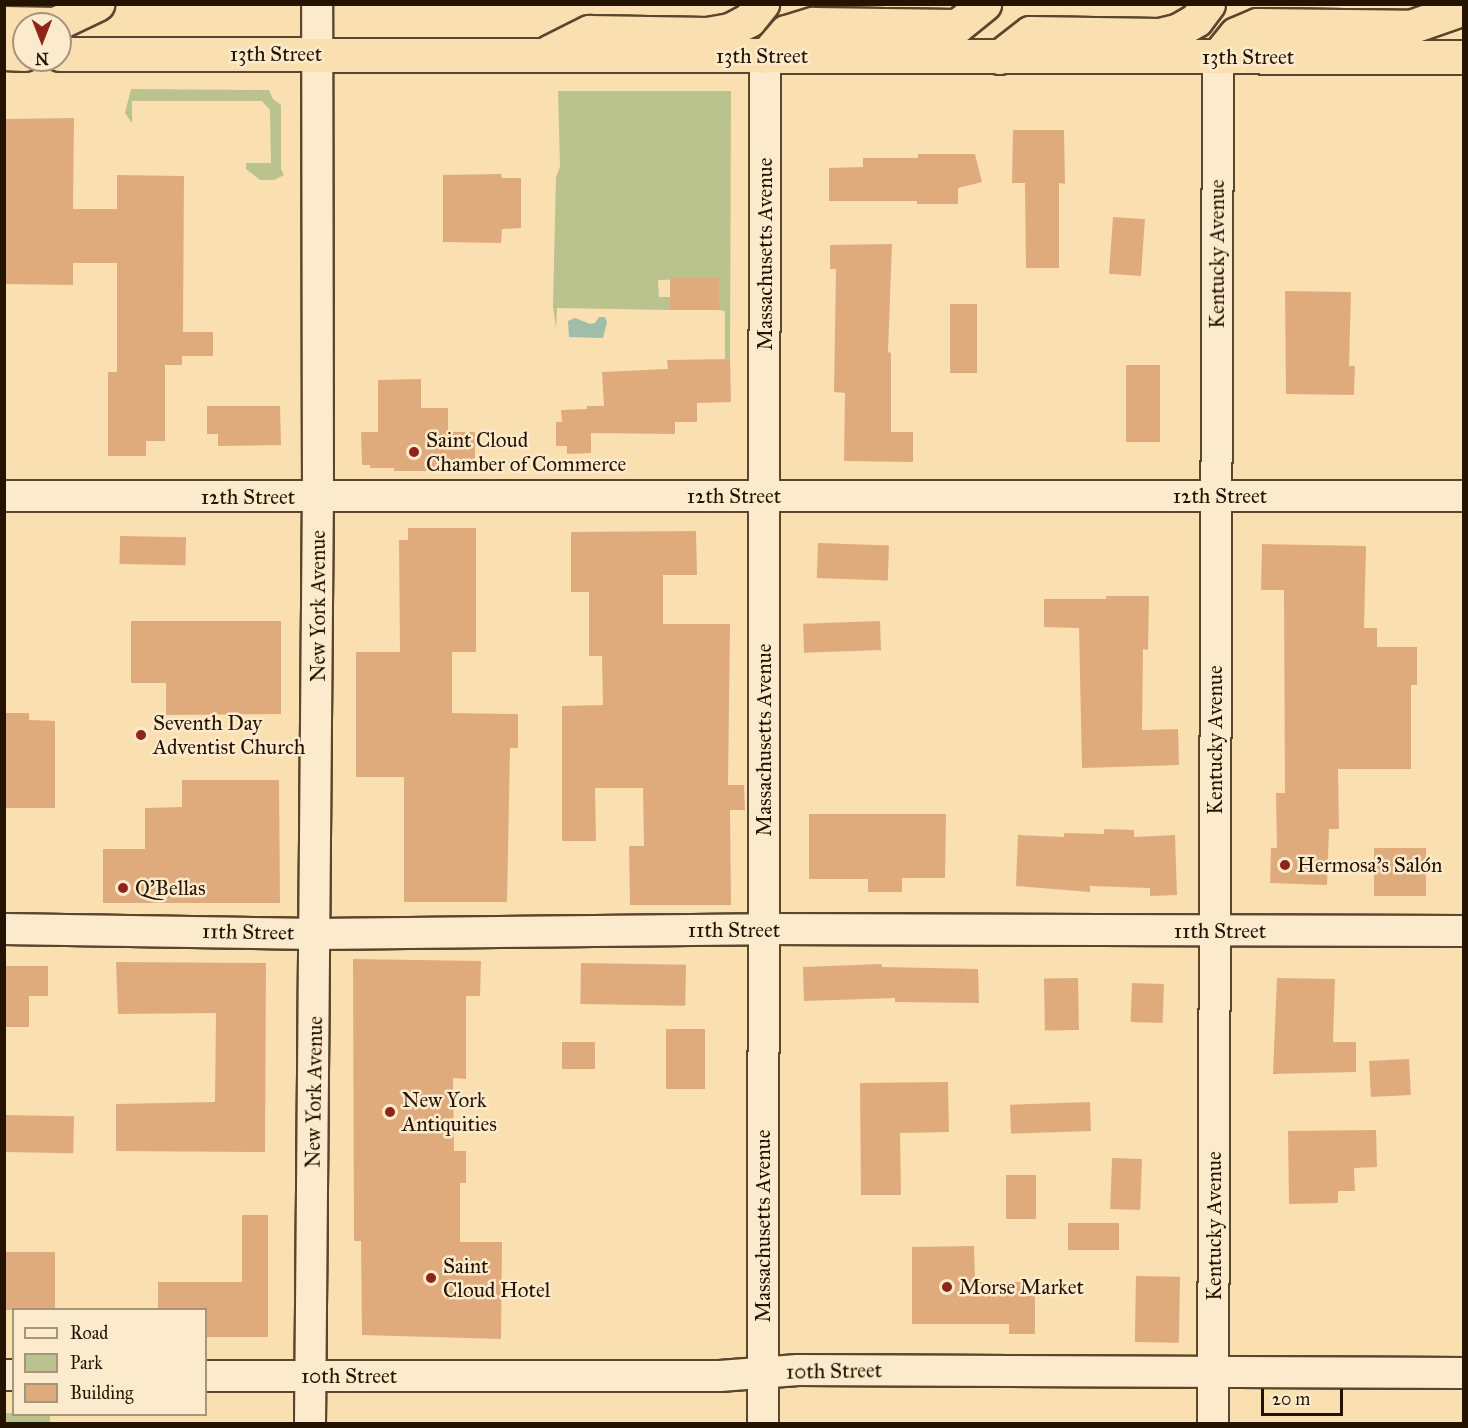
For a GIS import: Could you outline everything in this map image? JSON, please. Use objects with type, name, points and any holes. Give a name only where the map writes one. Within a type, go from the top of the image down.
[{"type":"highway","points":[[4,23],[55,24],[97,4]]},
{"type":"highway","points":[[542,56],[589,32],[707,34],[730,30],[749,20],[762,4]]},
{"type":"highway","points":[[765,56],[786,32],[813,24],[957,26],[984,4]]},
{"type":"highway","points":[[999,57],[1030,33],[1159,35],[1178,31],[1196,20],[1208,4]]},
{"type":"highway","points":[[1218,56],[1236,34],[1257,25],[1410,27],[1464,8]]},
{"type":"highway","name":"13th Street","points":[[72,54],[999,57],[1459,54]]},
{"type":"street","name":"New York Avenue","points":[[310,1424],[316,934],[317,4]]},
{"type":"street","name":"Massachusetts Avenue","points":[[763,1424],[765,56]]},
{"type":"street","name":"Kentucky Avenue","points":[[1213,1424],[1218,56]]},
{"type":"street","name":"12th Street","points":[[4,496],[1464,496]]},
{"type":"street","name":"11th Street","points":[[4,929],[316,934],[764,929],[1464,931]]},
{"type":"street","name":"10th Street","points":[[207,1376],[720,1376],[798,1370],[1464,1373]]},
{"type":"green space","points":[[131,89],[269,90],[273,99],[281,105],[281,169],[284,175],[274,180],[260,180],[246,169],[246,163],[271,163],[270,110],[262,101],[132,101],[132,123],[125,113]]},
{"type":"green space","points":[[558,91],[731,91],[730,359],[725,359],[725,311],[719,310],[719,278],[658,280],[659,297],[671,297],[671,310],[557,308],[556,329],[553,306],[556,177],[560,167]]},
{"type":"green space","points":[[5,1413],[12,1413],[12,1416],[50,1416],[50,1423],[5,1423]]},
{"type":"shaded area","points":[[599,317],[605,317],[607,322],[603,338],[569,337],[568,321],[575,318],[590,324],[595,323]]},
{"type":"building","points":[[74,118],[73,209],[117,209],[117,175],[184,176],[183,332],[213,332],[213,356],[182,356],[182,365],[165,365],[165,441],[146,441],[146,456],[108,456],[108,372],[117,372],[117,263],[73,263],[73,285],[4,284],[4,119]]},
{"type":"building","points":[[1013,130],[1064,130],[1065,184],[1059,183],[1059,268],[1026,268],[1025,183],[1012,183]]},
{"type":"building","points":[[918,154],[975,154],[982,182],[958,188],[958,204],[917,204],[917,201],[829,201],[829,168],[863,167],[863,158],[918,158]]},
{"type":"building","points":[[501,174],[502,178],[521,178],[521,228],[502,229],[501,243],[443,242],[443,175]]},
{"type":"building","points":[[1113,217],[1145,219],[1141,276],[1109,274]]},
{"type":"building","points":[[892,244],[888,352],[891,353],[891,432],[913,432],[913,462],[844,461],[845,393],[834,392],[836,269],[830,269],[830,245]]},
{"type":"building","points":[[670,278],[719,278],[719,310],[670,310]]},
{"type":"building","points":[[1285,291],[1351,292],[1349,366],[1355,366],[1354,395],[1286,394]]},
{"type":"building","points":[[950,304],[977,304],[977,373],[950,373]]},
{"type":"building","points":[[730,359],[731,402],[697,403],[697,422],[675,422],[675,434],[591,433],[591,453],[567,454],[567,446],[556,446],[556,422],[562,422],[561,410],[604,406],[602,372],[668,369],[667,360]]},
{"type":"building","points":[[1126,365],[1160,365],[1160,442],[1126,442]]},
{"type":"building","points":[[421,379],[421,408],[448,408],[448,432],[475,432],[475,464],[454,464],[454,471],[394,471],[394,468],[370,468],[370,465],[362,465],[361,432],[378,432],[378,380]]},
{"type":"building","points":[[207,406],[280,406],[281,445],[218,446],[218,434],[207,434]]},
{"type":"building","points":[[408,528],[476,528],[476,652],[452,652],[452,713],[518,714],[518,748],[510,748],[507,902],[404,902],[404,777],[356,777],[356,652],[400,652],[399,540],[408,540]]},
{"type":"building","points":[[696,531],[697,575],[663,575],[663,624],[730,624],[728,785],[744,785],[745,810],[730,810],[731,905],[630,905],[629,846],[644,846],[643,788],[595,788],[596,841],[562,841],[562,706],[603,705],[602,656],[589,656],[589,592],[571,592],[571,532]]},
{"type":"building","points":[[120,536],[186,537],[186,565],[120,564]]},
{"type":"building","points":[[818,543],[889,545],[888,580],[817,578]]},
{"type":"building","points":[[1262,544],[1366,546],[1364,628],[1377,628],[1377,647],[1417,647],[1417,685],[1411,685],[1411,769],[1338,769],[1339,829],[1329,829],[1327,885],[1270,883],[1271,848],[1277,848],[1276,793],[1285,793],[1284,590],[1261,590]]},
{"type":"building","points":[[1106,596],[1149,596],[1148,650],[1143,649],[1142,730],[1178,729],[1179,765],[1082,768],[1079,628],[1044,627],[1044,599],[1106,599]]},
{"type":"building","points":[[131,621],[281,621],[281,714],[166,715],[166,683],[131,683]]},
{"type":"building","points":[[880,621],[881,650],[804,653],[803,624]]},
{"type":"building","points":[[4,713],[29,713],[29,720],[55,721],[55,808],[4,808]]},
{"type":"building","points":[[182,780],[279,780],[280,903],[103,903],[103,849],[145,849],[145,808],[182,807]]},
{"type":"building","points":[[809,814],[946,814],[945,878],[902,878],[902,892],[868,892],[868,879],[809,879]]},
{"type":"building","points":[[1104,829],[1134,830],[1134,837],[1175,835],[1177,895],[1150,896],[1150,888],[1090,886],[1090,892],[1016,886],[1018,835],[1064,837],[1064,833],[1104,834]]},
{"type":"building","points":[[1374,848],[1426,848],[1426,896],[1374,896]]},
{"type":"building","points":[[353,959],[481,961],[480,996],[466,996],[466,1079],[453,1078],[454,1151],[466,1151],[466,1183],[460,1183],[460,1242],[502,1242],[501,1339],[362,1335],[361,1241],[354,1241]]},
{"type":"building","points":[[116,962],[266,963],[265,1152],[116,1151],[116,1104],[215,1102],[216,1013],[118,1014]]},
{"type":"building","points":[[581,963],[686,965],[685,1006],[580,1004]]},
{"type":"building","points":[[881,964],[882,967],[978,969],[979,1003],[895,1002],[895,998],[804,1001],[803,967]]},
{"type":"building","points":[[4,966],[48,966],[48,996],[29,996],[29,1027],[4,1027]]},
{"type":"building","points":[[1078,978],[1079,1030],[1045,1031],[1044,979]]},
{"type":"building","points":[[1277,978],[1335,979],[1333,1042],[1356,1042],[1356,1072],[1273,1074]]},
{"type":"building","points":[[1132,983],[1164,984],[1163,1023],[1131,1022]]},
{"type":"building","points":[[666,1029],[705,1029],[705,1089],[666,1089]]},
{"type":"building","points":[[562,1042],[595,1042],[595,1069],[562,1069]]},
{"type":"building","points":[[1409,1059],[1411,1095],[1371,1097],[1369,1061]]},
{"type":"building","points":[[948,1082],[949,1132],[900,1133],[901,1195],[861,1195],[860,1083]]},
{"type":"building","points":[[1090,1102],[1091,1131],[1011,1134],[1010,1105]]},
{"type":"building","points":[[4,1115],[74,1116],[73,1153],[4,1152]]},
{"type":"building","points":[[1376,1130],[1377,1167],[1354,1168],[1355,1191],[1338,1191],[1338,1203],[1289,1204],[1288,1131]]},
{"type":"building","points":[[1112,1158],[1142,1159],[1140,1210],[1110,1209]]},
{"type":"building","points":[[1006,1175],[1036,1175],[1036,1219],[1006,1219]]},
{"type":"building","points":[[242,1215],[268,1215],[268,1337],[207,1337],[207,1308],[158,1308],[158,1282],[242,1282]]},
{"type":"building","points":[[1068,1223],[1119,1223],[1119,1250],[1068,1250]]},
{"type":"building","points":[[974,1246],[975,1282],[1035,1282],[1035,1334],[1009,1334],[1009,1324],[912,1324],[912,1247]]},
{"type":"building","points":[[4,1252],[55,1252],[55,1308],[4,1310]]},
{"type":"building","points":[[1136,1276],[1180,1277],[1179,1343],[1135,1342]]},
{"type":"place","name":"Saint Cloud Chamber of Commerce","points":[[414,452]]},
{"type":"place","name":"Seventh Day Adventist Church","points":[[141,735]]},
{"type":"place","name":"Hermosa's Salón","points":[[1285,865]]},
{"type":"place","name":"Q'Bellas","points":[[123,888]]},
{"type":"place","name":"New York Antiquities","points":[[390,1112]]},
{"type":"place","name":"Saint Cloud Hotel","points":[[431,1278]]},
{"type":"place","name":"Morse Market","points":[[947,1287]]}]
